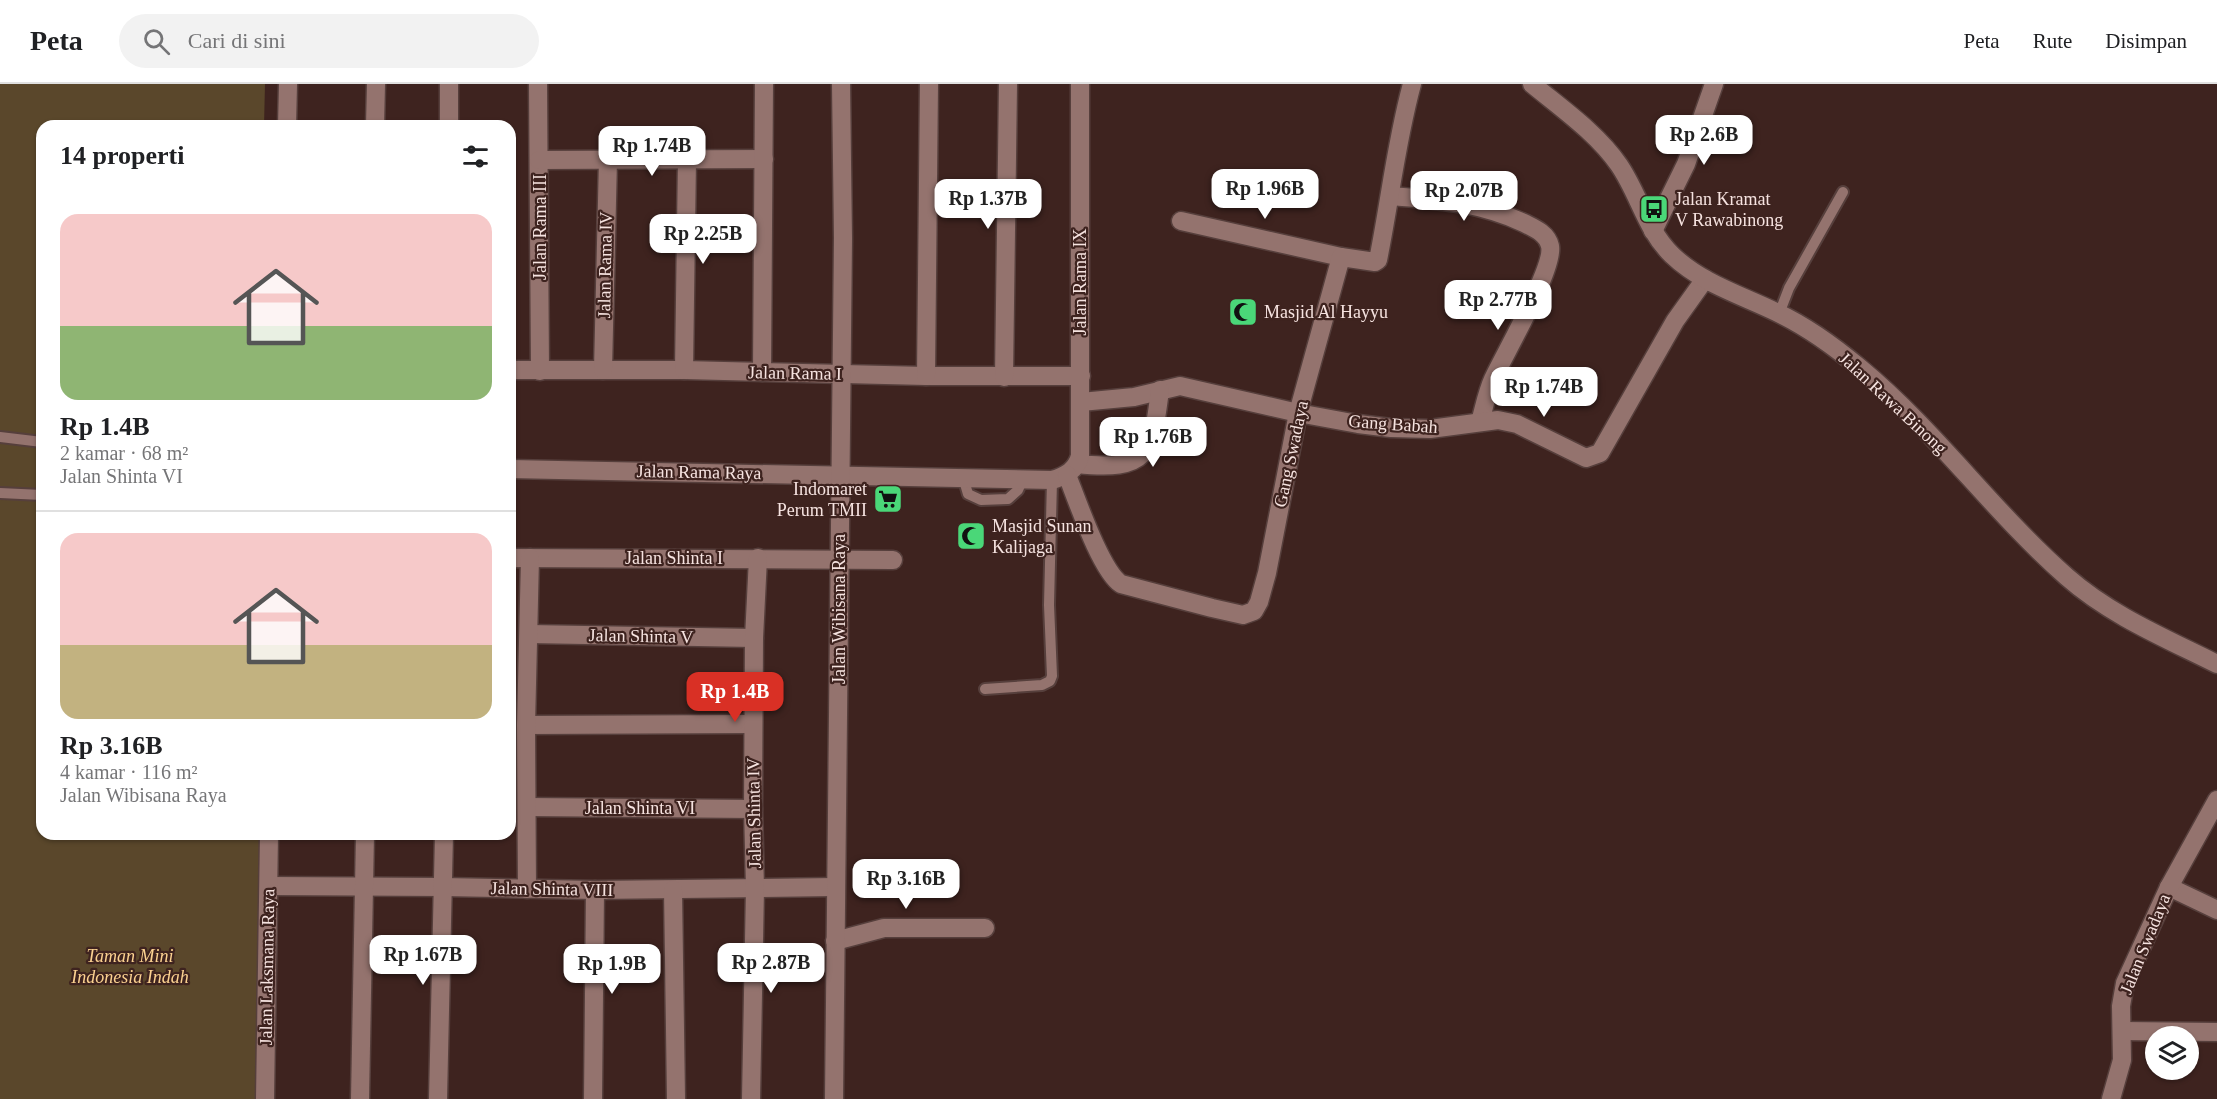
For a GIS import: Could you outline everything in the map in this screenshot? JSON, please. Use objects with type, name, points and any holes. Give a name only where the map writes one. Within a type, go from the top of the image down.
[{"type":"street","points":[[375,120],[376,84]]},
{"type":"street","points":[[449,84],[449,120]]},
{"type":"street","name":"Jalan Rama III","points":[[538,84],[540,370]]},
{"type":"street","points":[[762,372],[764,84]]},
{"type":"street","name":"Jalan Wibisana Raya","points":[[834,1099],[843,238],[841,84]]},
{"type":"street","points":[[926,376],[929,84]]},
{"type":"street","points":[[1004,377],[1008,84]]},
{"type":"street","name":"Jalan Rama IX","points":[[1065,473],[1080,456],[1080,84]]},
{"type":"street","points":[[1181,221],[1341,257],[1377,262],[1391,196],[1396,149],[1412,84]]},
{"type":"street","name":"Jalan Rawa Binong","points":[[1532,84],[1581,125],[1610,154],[1634,191],[1653,231],[1671,255],[1705,279],[1779,314],[1823,340],[1861,368],[1914,419],[2011,522],[2068,578],[2128,620],[2217,664]]},
{"type":"street","points":[[1653,231],[1686,164],[1714,84]]},
{"type":"street","points":[[287,120],[288,85]]},
{"type":"street","name":"Jalan Rama IV","points":[[603,370],[608,159]]},
{"type":"street","points":[[684,370],[687,159]]},
{"type":"street","points":[[539,160],[764,159]]},
{"type":"street","points":[[1391,196],[1464,203],[1498,212],[1546,236],[1551,247],[1548,260],[1522,322],[1491,384],[1480,422]]},
{"type":"street","name":"Gang Swadaya","points":[[1065,473],[1114,580],[1129,586],[1243,615],[1254,611],[1259,602],[1298,413],[1341,257]]},
{"type":"street","name":"Gang Babah","points":[[1081,402],[1134,397],[1180,386],[1358,424],[1430,429],[1498,420],[1517,424],[1581,457],[1595,456],[1600,453],[1675,321],[1705,279]]},
{"type":"street","name":"Jalan Rama I","points":[[516,370],[684,370],[1004,377],[1081,376]]},
{"type":"street","name":"Jalan Rama Raya","points":[[516,469],[1023,479],[1123,465],[1144,452],[1151,443],[1155,431],[1160,390]]},
{"type":"street","name":"Jalan Shinta I","points":[[516,558],[893,560]]},
{"type":"street","points":[[527,889],[526,724],[531,558]]},
{"type":"street","name":"Jalan Shinta IV","points":[[750,1099],[754,888],[754,638],[758,558]]},
{"type":"street","name":"Jalan Shinta V","points":[[529,634],[754,638]]},
{"type":"street","points":[[526,724],[753,724]]},
{"type":"street","name":"Jalan Swadaya","points":[[2111,1099],[2122,1060],[2121,1006],[2125,983],[2169,887],[2217,800]]},
{"type":"street","name":"Jalan Shinta VI","points":[[527,807],[753,809]]},
{"type":"street","name":"Jalan Laksmana Raya","points":[[265,1099],[269,840]]},
{"type":"street","points":[[360,1099],[365,840]]},
{"type":"street","points":[[438,1099],[444,840]]},
{"type":"street","name":"Jalan Shinta VIII","points":[[269,886],[443,886],[595,890],[836,887]]},
{"type":"street","points":[[2169,887],[2217,910]]},
{"type":"street","points":[[593,1099],[595,890]]},
{"type":"street","points":[[673,890],[676,1099]]},
{"type":"street","points":[[836,941],[884,928],[985,928]]},
{"type":"street","points":[[2122,1031],[2217,1032]]},
{"type":"lane","points":[[1779,314],[1789,288],[1843,192]]},
{"type":"lane","points":[[0,437],[36,441]]},
{"type":"lane","points":[[985,689],[1042,685],[1050,681],[1052,676],[1049,605],[1065,473]]},
{"type":"lane","points":[[0,493],[36,495]]},
{"type":"green space","name":"Taman Mini Indonesia Indah","points":[[0,84],[265,84],[264,120],[36,120],[36,840],[261,840],[260,1099],[0,1099]]},
{"type":"place","name":"Jalan Kramat V Rawabinong","points":[[1654,209]]},
{"type":"place","name":"Masjid Al Hayyu","points":[[1243,312]]},
{"type":"place","name":"Indomaret Perum TMII","points":[[888,499]]},
{"type":"place","name":"Masjid Sunan Kalijaga","points":[[971,536]]}]
